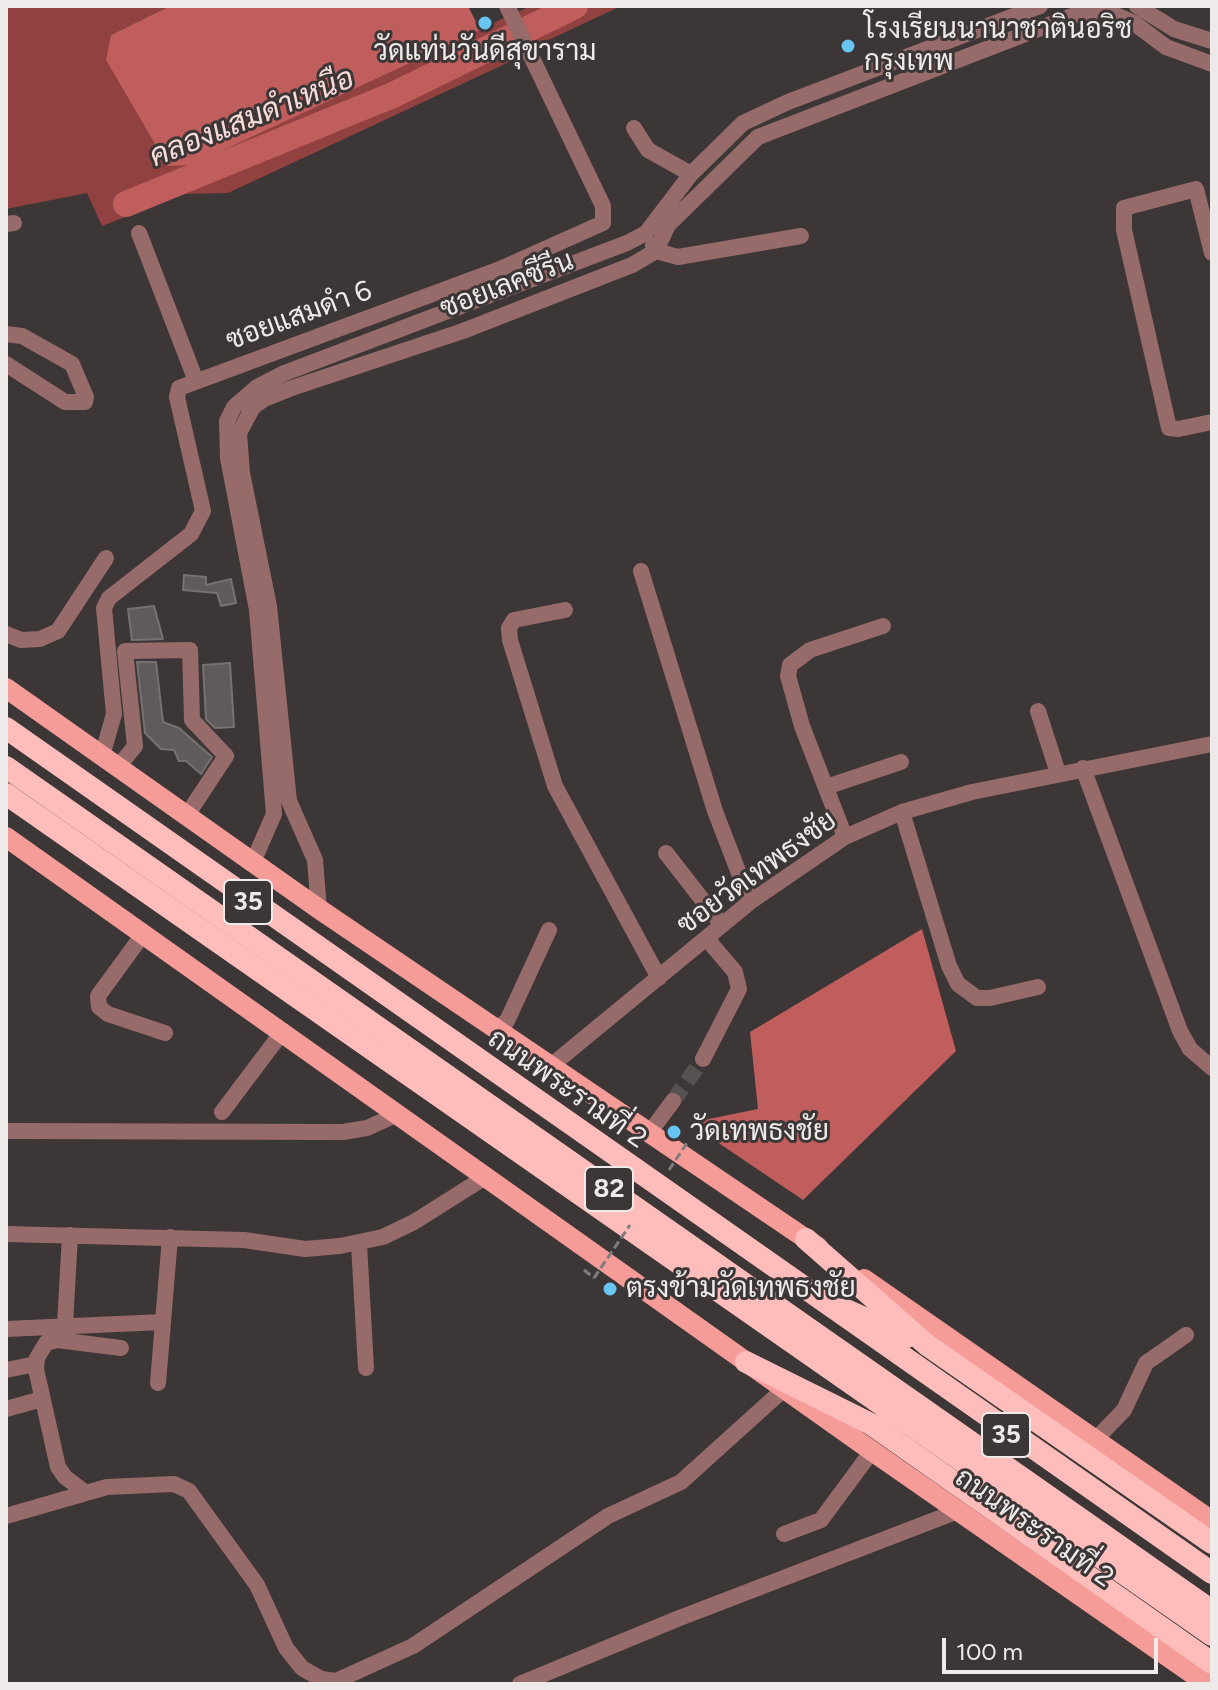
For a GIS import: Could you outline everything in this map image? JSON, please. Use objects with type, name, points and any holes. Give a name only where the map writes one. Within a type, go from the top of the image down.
[{"type":"highway","name":"ถนนพระรามที่ 2","points":[[6,729],[1212,1579]]},
{"type":"highway","name":"82","points":[[6,729],[1212,1573]]},
{"type":"highway","name":"82","points":[[6,767],[1212,1611]]},
{"type":"highway","name":"ถนนพระรามที่ 2","points":[[6,794],[1212,1635]]},
{"type":"highway","points":[[806,1239],[927,1345],[1212,1543]]},
{"type":"highway","points":[[801,1290],[927,1345]]},
{"type":"highway","points":[[772,1330],[871,1424],[1212,1663]]},
{"type":"highway","points":[[746,1362],[871,1424]]},
{"type":"main road","name":"ถนนพระรามที่ 2","points":[[6,688],[319,909],[650,1132],[1212,1521]]},
{"type":"main road","name":"ถนนพระรามที่ 2","points":[[6,837],[784,1389],[1207,1684]]},
{"type":"street","name":"ซอยเลคซีรีน","points":[[319,909],[315,860],[289,801],[242,473],[239,433],[253,407],[285,382],[646,233],[691,174],[743,123],[1011,12],[1040,6]]},
{"type":"street","name":"ซอยแสมดำ 6","points":[[196,381],[500,269],[603,223],[603,206],[509,11]]},
{"type":"street","points":[[1138,11],[1158,40],[1192,60],[1212,64]]},
{"type":"street","points":[[656,251],[668,225],[758,137],[889,85],[1081,13],[1116,15],[1138,11],[1212,41]]},
{"type":"street","points":[[1158,40],[1167,24]]},
{"type":"street","points":[[881,66],[889,85]]},
{"type":"street","points":[[634,128],[648,150],[691,174]]},
{"type":"street","points":[[1212,253],[1196,189],[1124,208],[1124,230],[1169,428],[1212,422]]},
{"type":"street","points":[[110,761],[114,714],[104,608],[109,598],[191,534],[200,522],[201,495],[177,397],[179,388],[196,381],[139,233]]},
{"type":"street","points":[[646,233],[656,251],[678,257],[801,236]]},
{"type":"street","name":"ซอยเลคซีรีน","points":[[285,382],[463,331],[632,265],[656,251]]},
{"type":"street","points":[[6,334],[22,336],[72,364],[86,397],[85,402],[65,402],[6,364]]},
{"type":"street","points":[[6,634],[21,640],[40,639],[58,631],[106,558]]},
{"type":"street","points":[[641,571],[715,811],[750,902]]},
{"type":"street","name":"ซอยเลคซีรีน","points":[[253,862],[274,814],[263,608]]},
{"type":"street","points":[[565,610],[514,620],[509,628],[510,640],[555,786],[659,978]]},
{"type":"street","points":[[845,837],[791,692],[790,665],[810,650],[883,626]]},
{"type":"street","points":[[110,761],[135,746],[125,651],[190,650],[192,720],[226,756],[187,815]]},
{"type":"street","points":[[1038,711],[1058,773]]},
{"type":"street","name":"ซอยวัดเทพธงชัย","points":[[552,1065],[750,902],[845,837],[902,812],[1058,773],[1212,744]]},
{"type":"street","points":[[826,787],[901,762]]},
{"type":"street","points":[[1083,768],[1180,1031],[1190,1049],[1212,1068]]},
{"type":"street","points":[[902,812],[949,966],[958,984],[977,998],[1038,987]]},
{"type":"street","points":[[666,853],[722,925]]},
{"type":"street","points":[[495,1030],[507,1021],[549,930]]},
{"type":"street","points":[[144,933],[98,996],[99,1007],[108,1014],[165,1033]]},
{"type":"street","points":[[703,1059],[739,989],[735,972],[707,939]]},
{"type":"street","points":[[222,1112],[283,1031]]},
{"type":"street","points":[[650,1132],[673,1101]]},
{"type":"street","points":[[6,1131],[343,1132],[367,1128],[398,1114]]},
{"type":"street","points":[[6,1234],[244,1240],[305,1249],[359,1244],[414,1222],[487,1176]]},
{"type":"street","points":[[65,1325],[70,1235]]},
{"type":"street","points":[[158,1383],[170,1237]]},
{"type":"street","points":[[359,1244],[366,1368]]},
{"type":"street","points":[[6,1329],[163,1322]]},
{"type":"street","points":[[1096,1439],[1124,1410],[1146,1363],[1186,1335]]},
{"type":"street","points":[[86,1493],[58,1467],[36,1364],[41,1349],[57,1340],[121,1348]]},
{"type":"street","points":[[6,1370],[36,1364]]},
{"type":"street","points":[[6,1516],[86,1493],[159,1482],[189,1491],[257,1585],[286,1648],[302,1668],[321,1679],[336,1681],[413,1646],[608,1516],[681,1482],[784,1389]]},
{"type":"street","points":[[6,1409],[42,1399]]},
{"type":"street","points":[[784,1534],[821,1520],[872,1451]]},
{"type":"street","points":[[520,1684],[677,1619],[958,1511]]},
{"type":"path","points":[[578,1264],[594,1278]]},
{"type":"shaded area","points":[[6,6],[170,6],[111,35],[192,165],[506,17],[522,56],[228,193],[184,194],[102,226],[87,193],[6,209]]},
{"type":"shaded area","points":[[530,6],[621,6],[538,45],[518,12]]},
{"type":"water","points":[[170,6],[468,6],[480,30],[192,165],[168,166],[106,60],[111,35]]},
{"type":"water","points":[[922,929],[956,1051],[803,1200],[689,1123],[758,1109],[750,1032]]},
{"type":"building","points":[[184,575],[206,577],[206,585],[231,579],[236,603],[221,606],[217,593],[183,590]]},
{"type":"building","points":[[154,606],[163,639],[132,640],[128,609]]},
{"type":"building","points":[[137,662],[156,662],[163,722],[179,728],[212,757],[201,774],[186,761],[179,761],[174,750],[161,749],[145,733]]},
{"type":"building","points":[[230,663],[234,727],[215,728],[206,719],[203,665]]},
{"type":"waterway","name":"คลองแสมดำเหนือ","points":[[126,204],[393,95],[575,6]]},
{"type":"tunnel","points":[[673,1101],[703,1059]]},
{"type":"place","name":"วัดแท่นวันดีสุขาราม","points":[[485,23]]},
{"type":"place","name":"โรงเรียนนานาชาตินอริช กรุงเทพ","points":[[848,46]]},
{"type":"place","name":"วัดเทพธงชัย","points":[[674,1132]]},
{"type":"place","name":"ตรงข้ามวัดเทพธงชัย","points":[[610,1289]]}]
